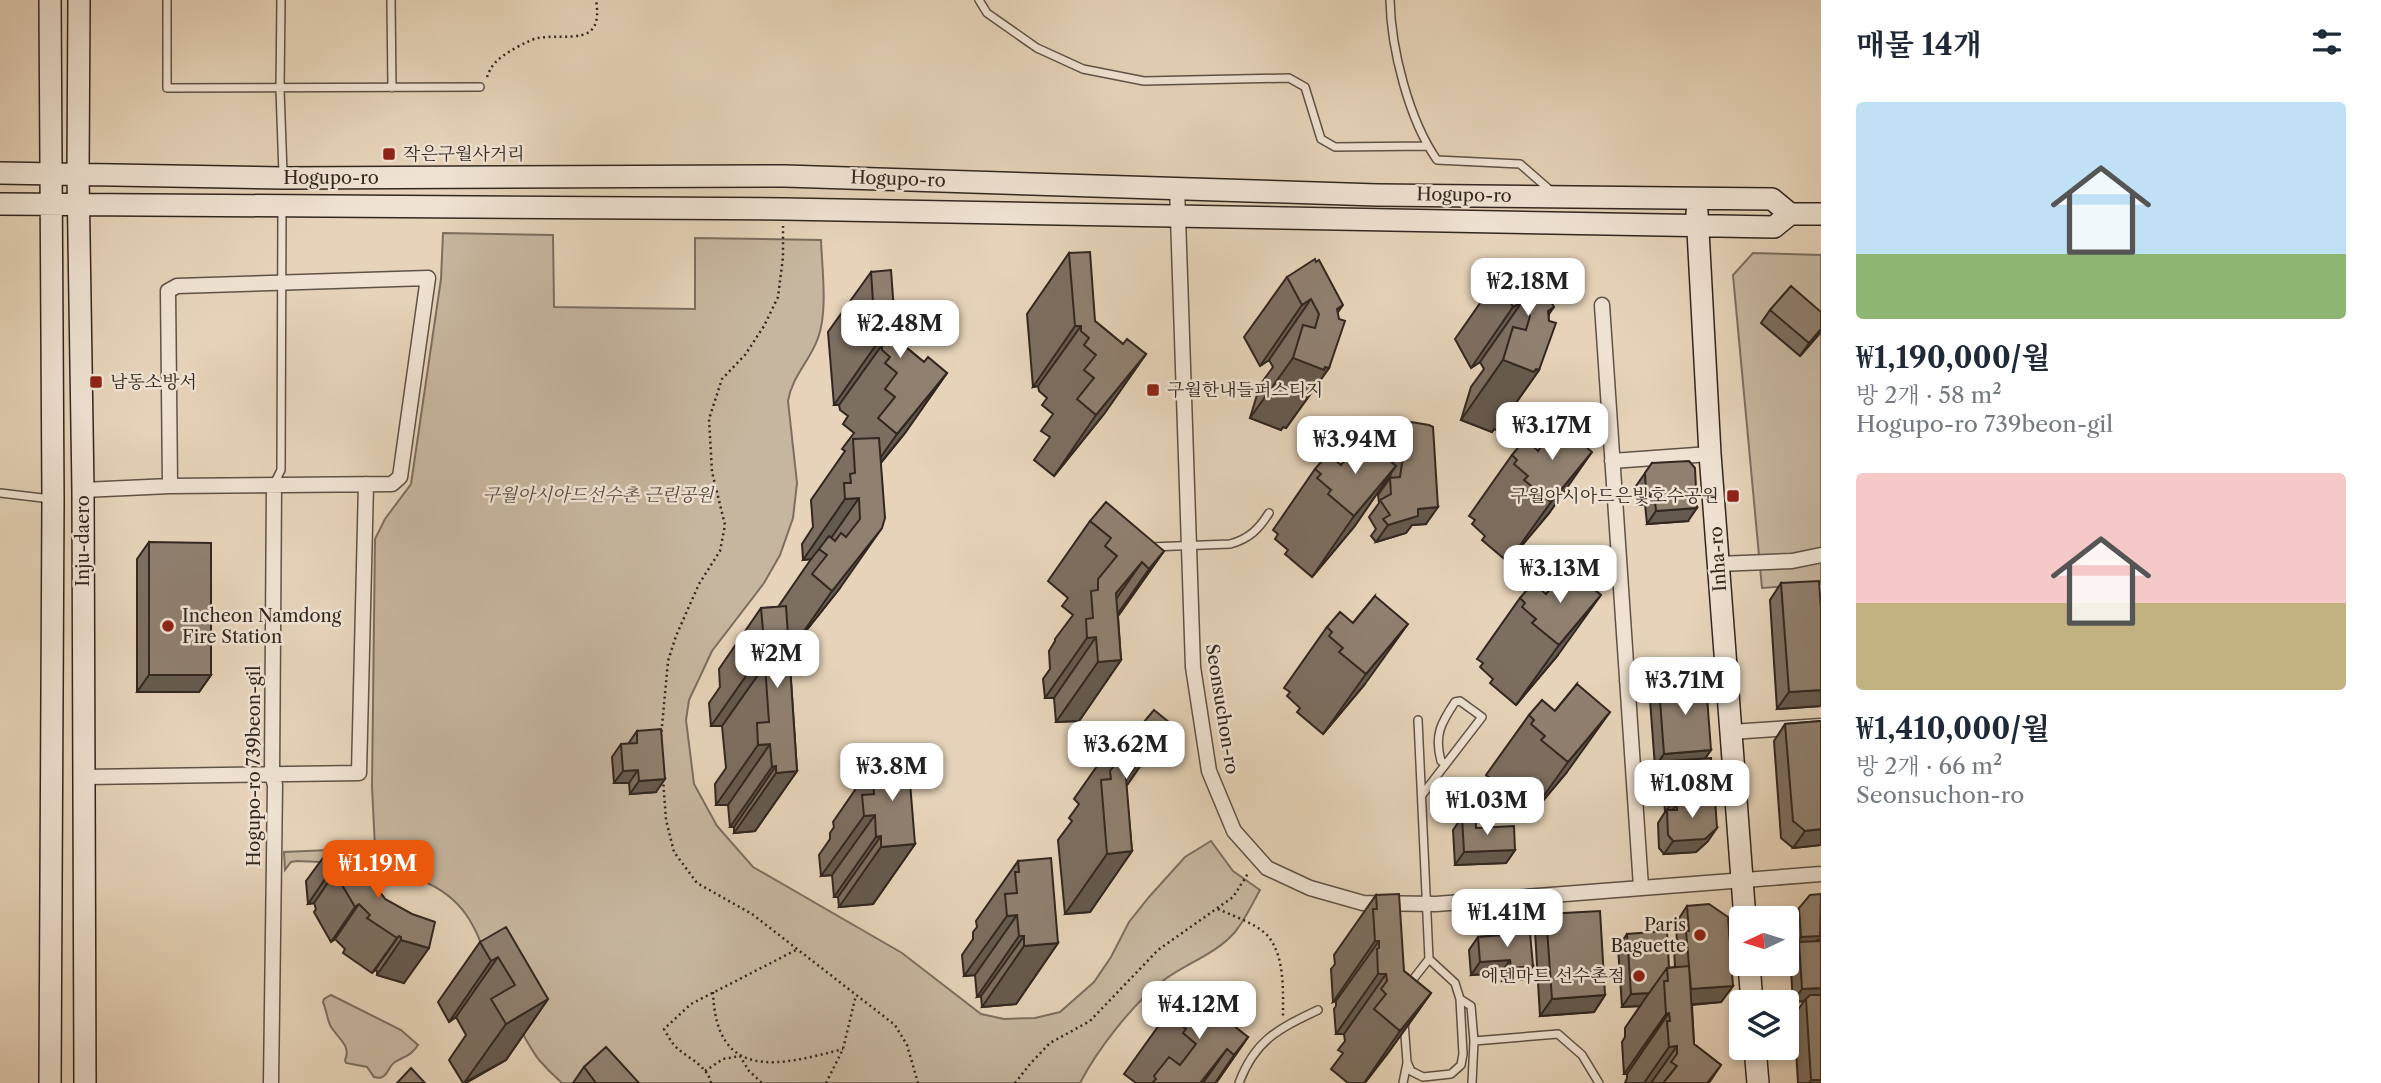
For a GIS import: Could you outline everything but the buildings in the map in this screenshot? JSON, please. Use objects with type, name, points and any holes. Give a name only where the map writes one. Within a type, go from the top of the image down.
[{"type":"main road","name":"Inju-daero","points":[[50,0],[53,499],[50,1083]]},
{"type":"main road","name":"Inju-daero","points":[[79,0],[78,205],[83,490],[85,1083]]},
{"type":"main road","name":"Hogupo-ro","points":[[0,173],[284,178],[785,176],[1377,195],[1772,199],[1790,214]]},
{"type":"main road","name":"Inha-ro","points":[[1696,198],[1710,454],[1744,906]]},
{"type":"main road","name":"Hogupo-ro","points":[[0,204],[784,209],[1774,227],[1790,214],[1821,214]]},
{"type":"main road","points":[[1756,1060],[1758,1083]]},
{"type":"street","name":"Seonsuchon-ro","points":[[1177,187],[1193,667],[1209,771],[1234,831],[1258,859],[1267,868],[1310,888],[1363,902],[1425,904],[1821,874]]},
{"type":"street","points":[[83,490],[170,486],[392,484],[400,477],[428,278],[177,286],[168,291],[170,486]]},
{"type":"street","points":[[1602,305],[1641,887]]},
{"type":"street","points":[[1612,461],[1710,454]]},
{"type":"street","points":[[85,777],[359,773],[366,484]]},
{"type":"street","name":"Hogupo-ro 739beon-gil","points":[[271,1083],[275,785],[272,775],[274,485]]},
{"type":"street","points":[[1718,564],[1791,561],[1821,555]]},
{"type":"street","points":[[1627,681],[1726,673]]},
{"type":"street","points":[[1731,732],[1821,726]]},
{"type":"lane","points":[[167,0],[167,88],[480,88]]},
{"type":"lane","points":[[281,0],[280,89],[284,178]]},
{"type":"lane","points":[[391,0],[392,88]]},
{"type":"lane","points":[[979,0],[987,13],[1037,48],[1083,69],[1144,81],[1289,78],[1305,88],[1321,139],[1335,146],[1428,146]]},
{"type":"lane","points":[[1390,0],[1401,77],[1424,139],[1437,160],[1520,164],[1557,196]]},
{"type":"lane","name":"Hogupo-ro 739beon-gil","points":[[274,485],[281,470],[282,206]]},
{"type":"lane","points":[[0,493],[53,499]]},
{"type":"lane","points":[[1136,548],[1240,542],[1252,536],[1269,513]]},
{"type":"lane","points":[[1421,796],[1446,764],[1482,717],[1460,701],[1455,702],[1439,725],[1439,752],[1441,761],[1446,764]]},
{"type":"lane","points":[[1407,1062],[1411,1071],[1423,1077],[1451,1074],[1461,1065],[1463,1054],[1460,999],[1455,983],[1429,959],[1419,720]]},
{"type":"lane","points":[[1403,1001],[1406,987],[1429,959]]},
{"type":"lane","points":[[1460,999],[1471,1006],[1474,1041],[1472,1083]]},
{"type":"lane","points":[[1239,1083],[1261,1044],[1283,1027],[1318,1010]]},
{"type":"lane","points":[[1403,1083],[1407,1062],[1404,1013]]},
{"type":"lane","points":[[1474,1041],[1558,1034],[1582,1055],[1599,1083]]},
{"type":"path","points":[[480,88],[493,64],[536,38],[569,38],[591,31],[597,25],[596,0]]},
{"type":"path","points":[[661,748],[668,661],[699,584],[720,551],[725,525],[712,472],[709,419],[722,379],[745,355],[764,326],[778,297],[783,257],[784,209]]},
{"type":"path","points":[[663,774],[666,820],[674,852],[697,883],[752,914],[895,1025],[907,1045],[918,1083]]},
{"type":"path","points":[[1015,1083],[1030,1063],[1051,1044],[1090,1021],[1158,950],[1233,897],[1258,859]]},
{"type":"path","points":[[1218,909],[1266,934],[1272,943],[1282,979],[1283,1027]]},
{"type":"path","points":[[711,1083],[705,1071],[677,1048],[664,1029],[691,1004],[798,949]]},
{"type":"path","points":[[713,992],[714,1015],[718,1028],[729,1048],[740,1056],[755,1061],[783,1060],[813,1057],[843,1049]]},
{"type":"path","points":[[826,1083],[843,1049],[856,995]]},
{"type":"path","points":[[705,1071],[723,1059],[740,1056]]},
{"type":"path","points":[[740,1056],[749,1071],[762,1083]]},
{"type":"green space","name":"구월아시아드선수촌 근린공원","points":[[443,233],[553,235],[554,307],[695,309],[695,238],[821,240],[824,290],[821,327],[815,346],[793,384],[788,401],[797,483],[793,518],[780,555],[764,583],[712,651],[689,700],[686,720],[694,784],[717,826],[753,867],[902,953],[981,1014],[1004,1019],[1035,1018],[1060,1012],[1094,982],[1129,922],[1149,897],[1185,857],[1211,841],[1233,871],[1260,890],[1239,927],[1227,940],[1152,989],[1106,1042],[1080,1083],[562,1083],[539,1060],[524,1036],[500,990],[474,927],[455,901],[441,890],[408,875],[361,865],[297,861],[291,862],[285,870],[284,852],[375,848],[372,786],[375,539],[385,519],[411,484],[441,279]]},
{"type":"green space","points":[[1753,253],[1821,255],[1821,584],[1762,588],[1733,275]]},
{"type":"green space","points":[[331,995],[401,1030],[418,1045],[410,1054],[393,1063],[381,1078],[374,1077],[367,1067],[346,1063],[345,1045],[330,1025],[323,1002]]},
{"type":"place","name":"작은구월사거리","points":[[389,154]]},
{"type":"place","name":"남동소방서","points":[[96,382]]},
{"type":"place","name":"구월한내들퍼스티지","points":[[1153,390]]},
{"type":"place","name":"구월아시아드은빛호수공원","points":[[1733,496]]},
{"type":"place","name":"Incheon Namdong Fire Station","points":[[168,626]]},
{"type":"place","name":"Paris Baguette","points":[[1700,935]]},
{"type":"place","name":"에덴마트 선수촌점","points":[[1639,976]]}]
